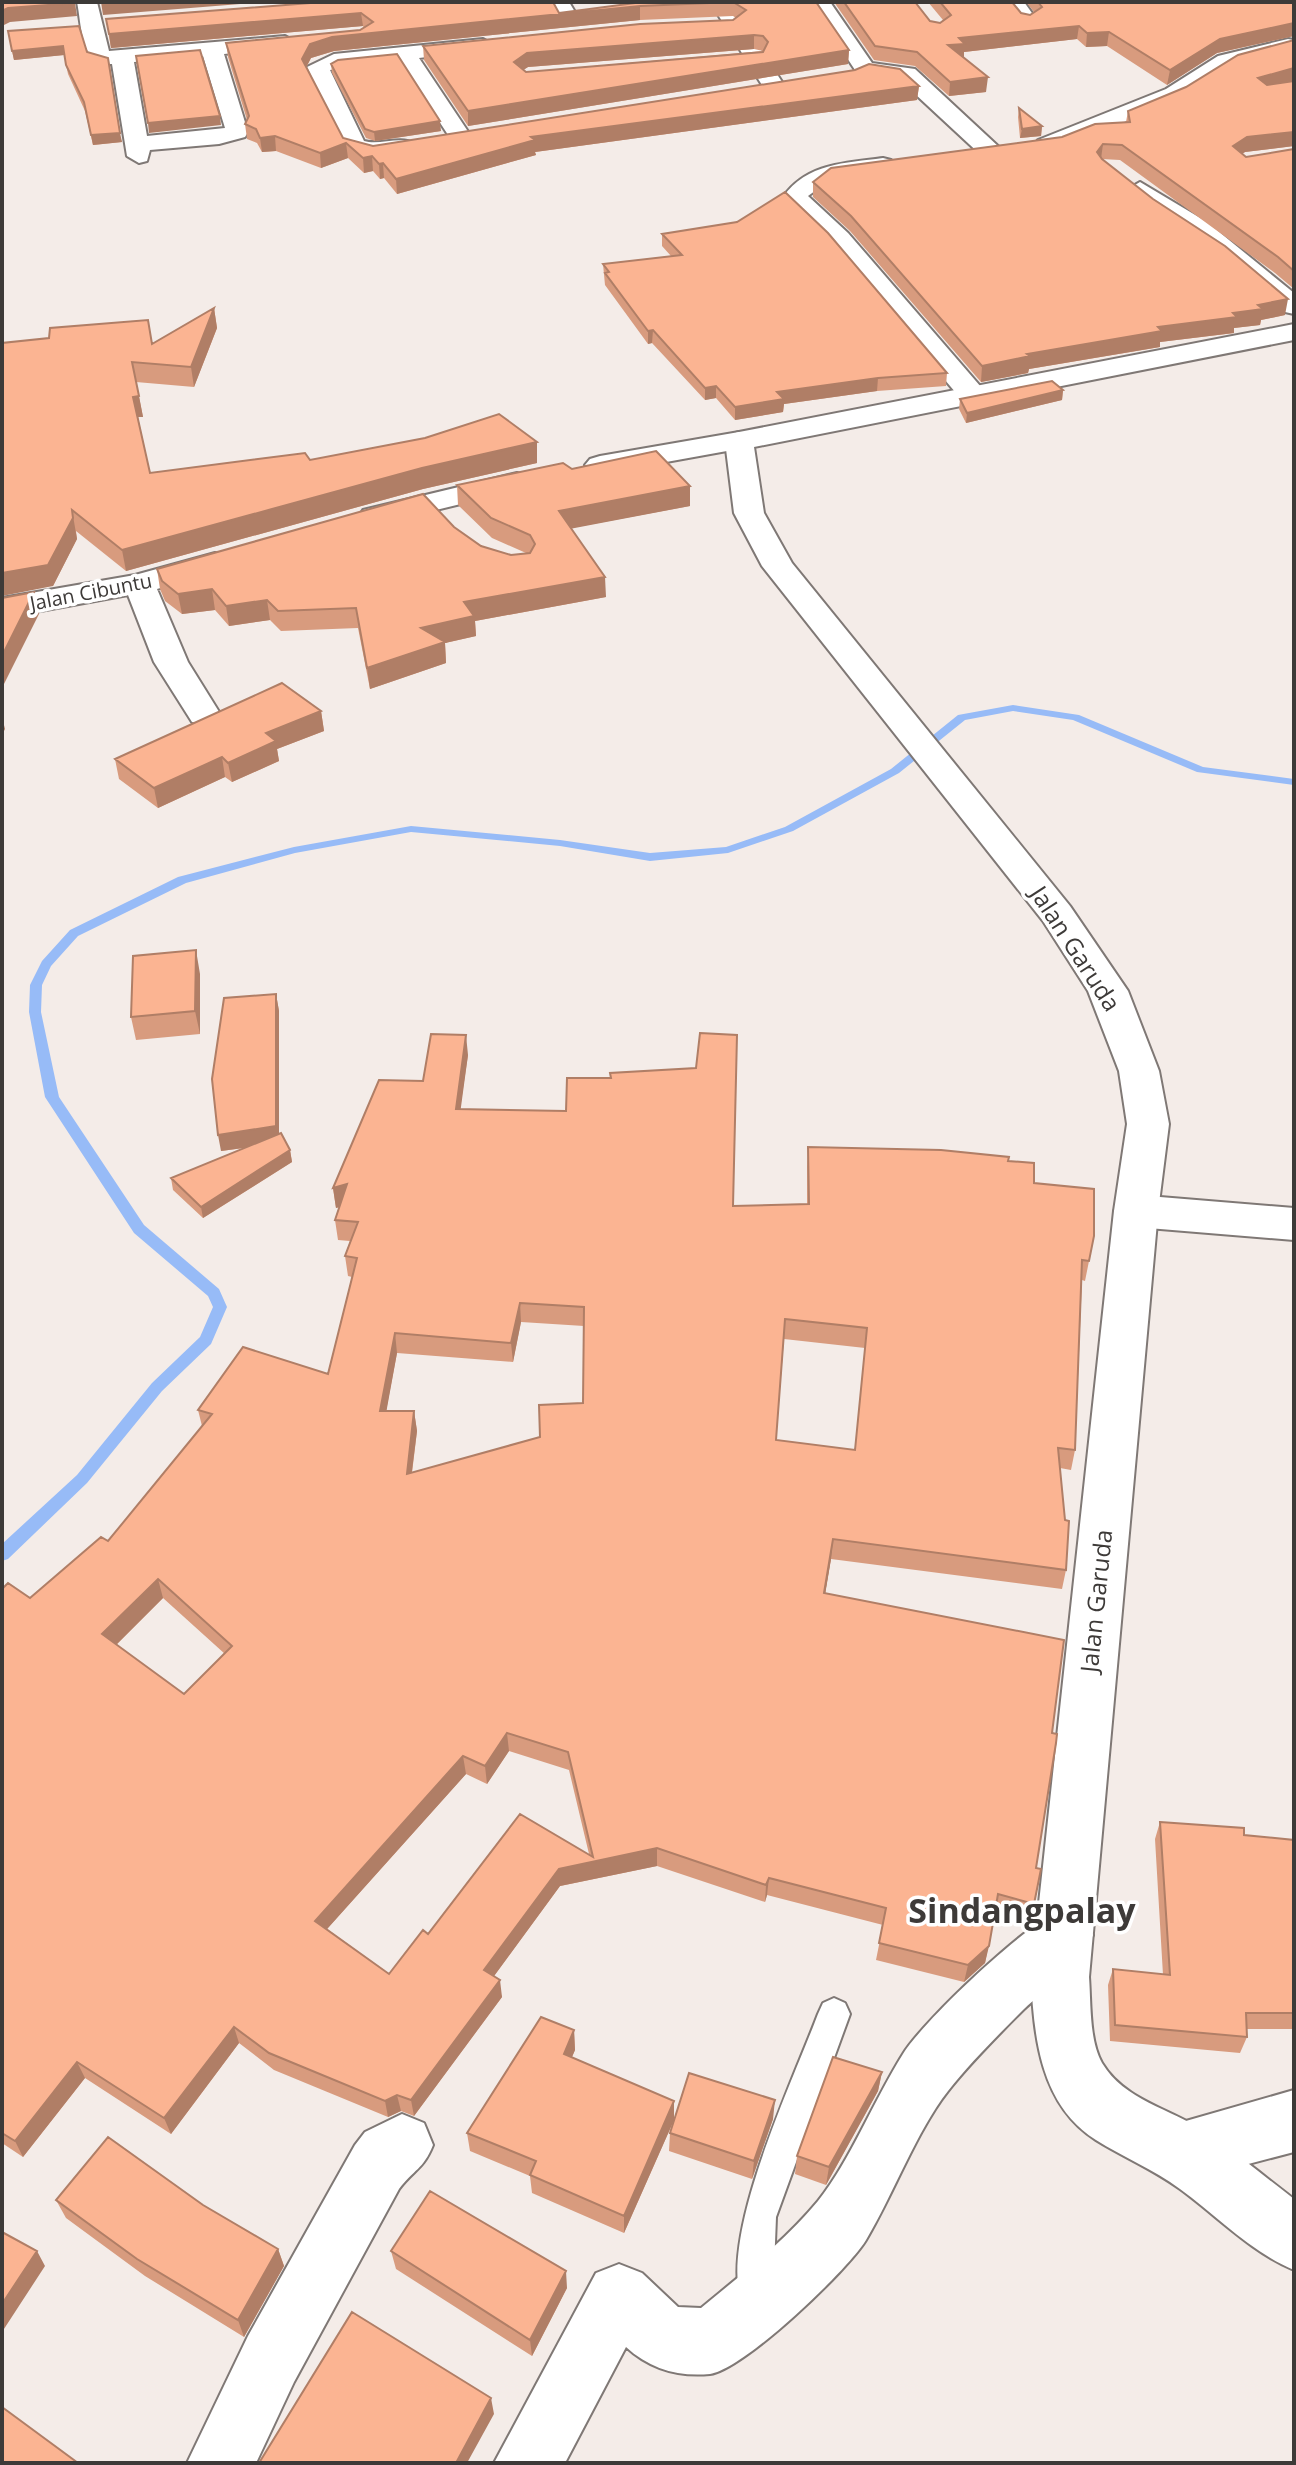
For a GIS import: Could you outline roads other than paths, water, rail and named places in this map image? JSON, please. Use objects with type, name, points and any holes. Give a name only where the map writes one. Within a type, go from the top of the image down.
[{"type":"street","points":[[87,2],[101,25],[99,55],[122,57],[307,40]]},
{"type":"street","points":[[386,33],[553,19],[565,12],[559,2]]},
{"type":"street","points":[[720,2],[725,25],[775,88]]},
{"type":"street","points":[[827,2],[865,68]]},
{"type":"street","points":[[1013,2],[1027,20]]},
{"type":"street","points":[[64,27],[101,25]]},
{"type":"street","points":[[1294,30],[1284,36],[1294,44]]},
{"type":"street","points":[[490,134],[388,150],[363,149],[355,146],[317,72],[320,66],[330,61],[565,37]]},
{"type":"street","points":[[956,156],[1052,144],[1073,138],[1174,94],[1226,61],[1294,44]]},
{"type":"street","points":[[122,57],[138,150],[237,132],[212,49]]},
{"type":"street","points":[[405,53],[462,139]]},
{"type":"street","points":[[726,60],[754,58]]},
{"type":"street","points":[[841,76],[865,68],[907,74],[930,99],[991,152]]},
{"type":"street","points":[[746,93],[801,83]]},
{"type":"street","points":[[907,162],[823,174],[806,184],[795,197],[839,238],[971,393]]},
{"type":"street","points":[[1119,173],[1161,207],[1210,236],[1294,306]]},
{"type":"street","points":[[569,471],[739,441],[1294,332]]},
{"type":"street","name":"Jalan Garuda","points":[[739,441],[749,513],[778,566],[1057,914],[1108,991],[1139,1071],[1148,1124],[1136,1211],[1060,1977],[1063,2025],[1069,2057],[1080,2083],[1107,2112],[1180,2151],[1294,2238]]},
{"type":"street","points":[[347,524],[442,511],[539,477]]},
{"type":"street","name":"Jalan Cibuntu","points":[[2,608],[139,584],[246,553]]},
{"type":"street","points":[[139,584],[171,662],[204,715]]},
{"type":"street","points":[[1136,1211],[1294,1224]]},
{"type":"street","points":[[528,2463],[619,2296],[665,2339],[712,2341],[754,2308],[800,2268],[842,2221],[926,2071],[1002,1991],[1064,1935]]},
{"type":"street","points":[[1180,2151],[1294,2121]]},
{"type":"street","points":[[221,2463],[271,2359],[377,2167],[387,2154],[402,2145]]},
{"type":"lane","points":[[754,2308],[759,2217],[834,2014]]},
{"type":"waterway","points":[[2,1554],[82,1479],[157,1387],[206,1340],[220,1307],[214,1293],[139,1229],[52,1097],[35,1012],[36,985],[46,964],[74,933],[182,880],[294,850],[411,829],[560,843],[650,857],[728,850],[789,829],[895,771],[962,717],[1013,708],[1075,717],[1201,770],[1294,782]]},
{"type":"district","name":"Sindangpalay","points":[[1022,1911]]}]
